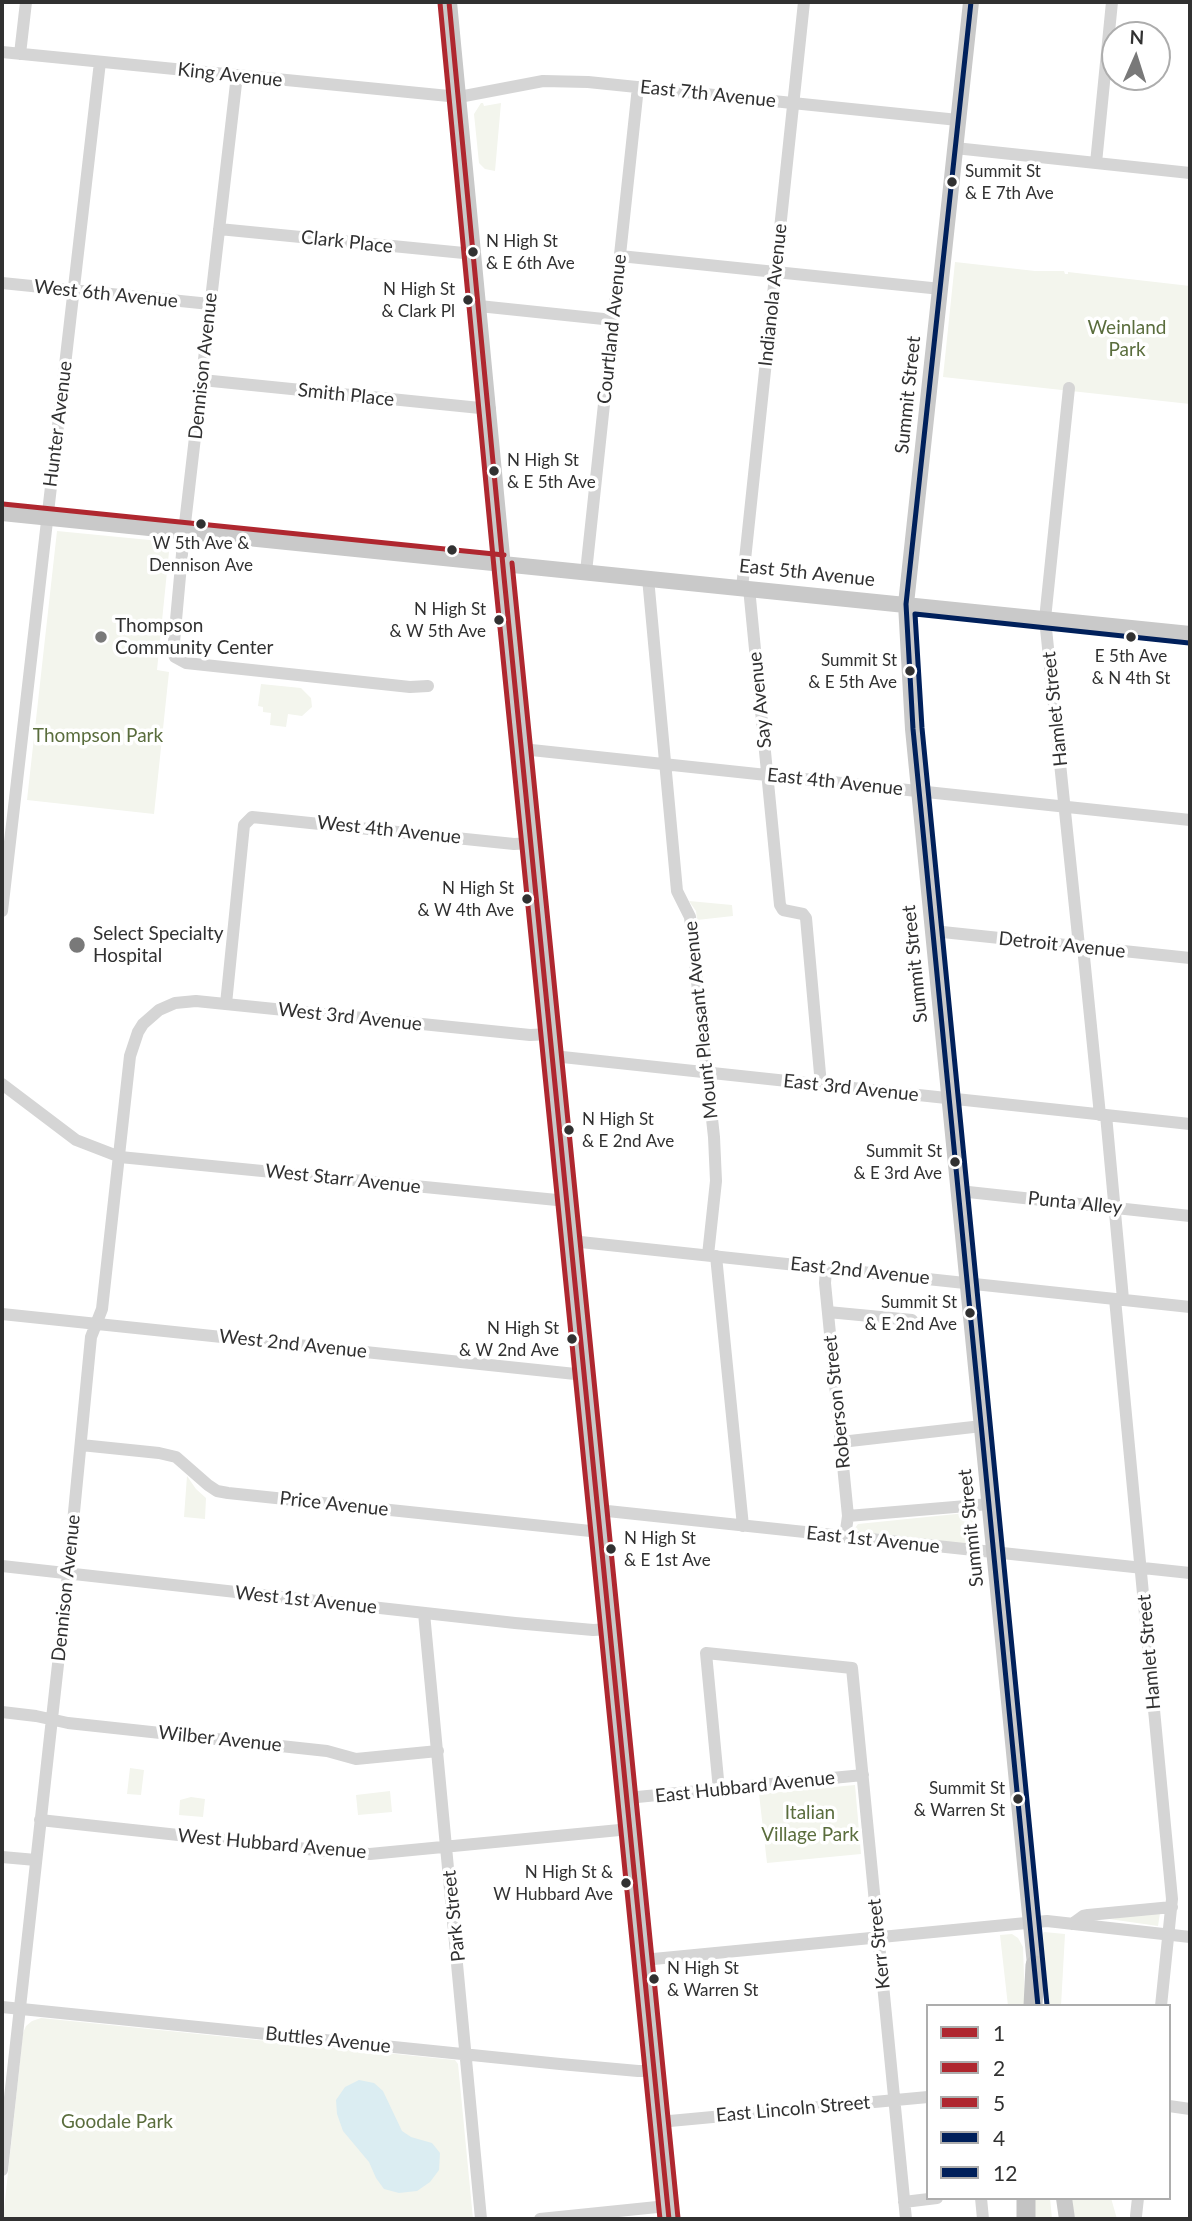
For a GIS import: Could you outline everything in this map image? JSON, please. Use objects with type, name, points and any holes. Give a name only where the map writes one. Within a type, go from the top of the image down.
[{"type":"highway","points":[[1035,1965],[1036,2004]]},
{"type":"highway","points":[[1026,2200],[1026,2219]]},
{"type":"main road","points":[[449,2],[668,2213]]},
{"type":"main road","name":"Summit Street","points":[[971,2],[906,604],[913,729],[1035,1965]]},
{"type":"main road","name":"East 5th Avenue","points":[[2,513],[1190,634]]},
{"type":"main road","points":[[1064,2200],[1067,2219]]},
{"type":"street","points":[[20,54],[26,2]]},
{"type":"street","name":"Indianola Avenue","points":[[745,588],[804,2]]},
{"type":"street","points":[[1096,163],[1112,2]]},
{"type":"street","name":"King Avenue","points":[[2,52],[459,97]]},
{"type":"street","name":"Hunter Avenue","points":[[2,911],[100,62]]},
{"type":"street","name":"Dennison Avenue","points":[[237,75],[184,532],[173,648],[175,657],[182,662],[199,664],[410,687],[428,686]]},
{"type":"street","name":"East 7th Avenue","points":[[459,97],[543,81],[589,82],[958,120]]},
{"type":"street","name":"Courtland Avenue","points":[[586,572],[638,87]]},
{"type":"street","points":[[956,148],[1190,173]]},
{"type":"street","name":"Clark Place","points":[[219,229],[474,254]]},
{"type":"street","points":[[620,256],[941,289]]},
{"type":"street","name":"West 6th Avenue","points":[[2,283],[210,303]]},
{"type":"street","points":[[479,306],[613,320]]},
{"type":"street","name":"Smith Place","points":[[202,380],[490,409]]},
{"type":"street","name":"Hamlet Street","points":[[1069,388],[1045,619],[1081,947],[1114,1207],[1141,1568],[1172,1908],[1161,2004]]},
{"type":"street","name":"Mount Pleasant Avenue","points":[[648,578],[677,891],[690,917],[707,1073],[716,1170],[712,1256],[743,1526]]},
{"type":"street","name":"Say Avenue","points":[[745,588],[780,905],[783,910],[803,914],[806,918],[821,1085]]},
{"type":"street","name":"East 4th Avenue","points":[[522,749],[1190,820]]},
{"type":"street","points":[[2,791],[16,792]]},
{"type":"street","name":"West 4th Avenue","points":[[226,1004],[244,825],[248,820],[256,816],[514,844],[531,843]]},
{"type":"street","name":"Detroit Avenue","points":[[933,931],[1190,958]]},
{"type":"street","name":"West 3rd Avenue","points":[[152,1015],[167,1006],[185,1001],[530,1035],[551,1034]]},
{"type":"street","name":"Dennison Avenue","points":[[2,2169],[92,1337],[102,1309],[132,1045],[143,1024],[152,1015]]},
{"type":"street","name":"East 3rd Avenue","points":[[553,1056],[1190,1124]]},
{"type":"street","points":[[2,1084],[76,1140],[120,1157]]},
{"type":"street","name":"West Starr Avenue","points":[[120,1157],[567,1201]]},
{"type":"street","name":"Punta Alley","points":[[959,1191],[1190,1216]]},
{"type":"street","name":"East 2nd Avenue","points":[[571,1241],[1190,1307]]},
{"type":"street","name":"Roberson Street","points":[[826,1268],[848,1516],[845,1537]]},
{"type":"street","points":[[828,1312],[912,1320]]},
{"type":"street","name":"West 2nd Avenue","points":[[2,1314],[585,1375]]},
{"type":"street","points":[[841,1442],[982,1426]]},
{"type":"street","name":"Price Avenue","points":[[80,1445],[176,1457],[208,1485],[217,1491],[228,1493],[600,1532]]},
{"type":"street","points":[[848,1516],[990,1504]]},
{"type":"street","name":"East 1st Avenue","points":[[598,1510],[1190,1573]]},
{"type":"street","name":"West 1st Avenue","points":[[2,1566],[424,1613],[589,1630],[610,1629]]},
{"type":"street","name":"Park Street","points":[[424,1613],[481,2219]]},
{"type":"street","name":"Kerr Street","points":[[719,1790],[706,1653],[852,1668],[906,2219]]},
{"type":"street","name":"Wilber Avenue","points":[[2,1712],[327,1751],[356,1759],[438,1751]]},
{"type":"street","name":"East Hubbard Avenue","points":[[627,1798],[863,1775]]},
{"type":"street","name":"West Hubbard Avenue","points":[[40,1820],[355,1854],[630,1829]]},
{"type":"street","points":[[2,1857],[36,1860]]},
{"type":"street","points":[[1072,1924],[1088,1914],[1172,1908]]},
{"type":"street","points":[[643,1960],[1047,1921],[1190,1937]]},
{"type":"street","name":"Buttles Avenue","points":[[2,2007],[654,2071]]},
{"type":"street","name":"East Lincoln Street","points":[[659,2122],[926,2096]]},
{"type":"street","points":[[1171,2106],[1190,2109]]},
{"type":"street","points":[[904,2202],[926,2199]]},
{"type":"street","points":[[981,2200],[983,2219]]},
{"type":"street","points":[[1136,2216],[1138,2200]]},
{"type":"street","points":[[540,2219],[668,2213]]},
{"type":"green space","points":[[481,103],[484,106],[501,103],[495,171],[485,169],[479,163],[474,114]]},
{"type":"green space","name":"Weinland Park","points":[[955,262],[1035,271],[1064,271],[1065,274],[1068,272],[1190,286],[1190,404],[943,377]]},
{"type":"green space","name":"Thompson Park","points":[[57,531],[170,542],[157,670],[169,672],[154,814],[27,800]]},
{"type":"green space","points":[[261,684],[301,688],[311,698],[312,707],[302,716],[288,714],[286,727],[270,725],[271,713],[263,712],[263,707],[258,706]]},
{"type":"green space","points":[[689,901],[732,905],[733,916],[697,920],[696,911]]},
{"type":"green space","points":[[187,1476],[206,1498],[205,1519],[184,1517]]},
{"type":"green space","points":[[976,1512],[979,1545],[862,1533],[855,1528],[858,1524]]},
{"type":"green space","points":[[130,1768],[144,1770],[141,1795],[127,1794]]},
{"type":"green space","name":"Italian Village Park","points":[[855,1785],[861,1854],[767,1863],[759,1794]]},
{"type":"green space","points":[[390,1791],[392,1812],[358,1815],[356,1795]]},
{"type":"green space","points":[[191,1797],[205,1799],[203,1817],[179,1815],[180,1800]]},
{"type":"green space","points":[[1160,1913],[1158,1926],[1109,1919]]},
{"type":"green space","points":[[1044,1932],[1065,1934],[1061,2004],[1048,2004],[1041,1937]]},
{"type":"green space","points":[[1012,1934],[1023,1947],[1025,2004],[1008,2004],[1000,1935]]},
{"type":"green space","name":"Goodale Park","points":[[41,2018],[455,2060],[458,2064],[473,2219],[3,2219],[23,2033],[32,2021]]},
{"type":"green space","points":[[1032,2200],[1050,2200],[1052,2219],[1031,2219]]},
{"type":"green space","points":[[1071,2200],[1112,2200],[1117,2219],[1075,2219]]},
{"type":"shaded area","points":[[359,2080],[374,2083],[383,2091],[402,2131],[411,2137],[432,2143],[440,2153],[439,2170],[430,2182],[417,2191],[399,2193],[384,2189],[369,2162],[343,2131],[337,2114],[336,2100],[345,2087]]},
{"type":"transit line","name":"1","points":[[449,2],[669,2219]]},
{"type":"transit line","name":"4","points":[[971,2],[906,604],[913,729],[1038,2004]]},
{"type":"transit line","name":"2","points":[[440,3],[660,2219]]},
{"type":"transit line","name":"5","points":[[3,504],[504,555]]},
{"type":"transit line","name":"5","points":[[512,563],[678,2218]]},
{"type":"transit line","name":"12","points":[[1047,2004],[922,728],[915,614],[1189,643]]},
{"type":"place","name":"Summit St & E 7th Ave","points":[[952,182]]},
{"type":"place","name":"N High St & E 6th Ave","points":[[473,252]]},
{"type":"place","name":"N High St & Clark Pl","points":[[468,300]]},
{"type":"place","name":"N High St & E 5th Ave","points":[[494,471]]},
{"type":"place","name":"W 5th Ave & Dennison Ave","points":[[201,524]]},
{"type":"place","name":"N High St & W 5th Ave","points":[[499,620]]},
{"type":"place","name":"Thompson Community Center","points":[[101,637]]},
{"type":"place","name":"E 5th Ave & N 4th St","points":[[1131,637]]},
{"type":"place","name":"Summit St & E 5th Ave","points":[[910,671]]},
{"type":"place","name":"N High St & W 4th Ave","points":[[527,899]]},
{"type":"place","name":"Select Specialty Hospital","points":[[77,945]]},
{"type":"place","name":"N High St & E 2nd Ave","points":[[569,1130]]},
{"type":"place","name":"Summit St & E 3rd Ave","points":[[955,1162]]},
{"type":"place","name":"Summit St & E 2nd Ave","points":[[970,1313]]},
{"type":"place","name":"N High St & W 2nd Ave","points":[[572,1339]]},
{"type":"place","name":"N High St & E 1st Ave","points":[[611,1549]]},
{"type":"place","name":"Summit St & Warren St","points":[[1018,1799]]},
{"type":"place","name":"N High St & W Hubbard Ave","points":[[626,1883]]},
{"type":"place","name":"N High St & Warren St","points":[[654,1979]]}]
